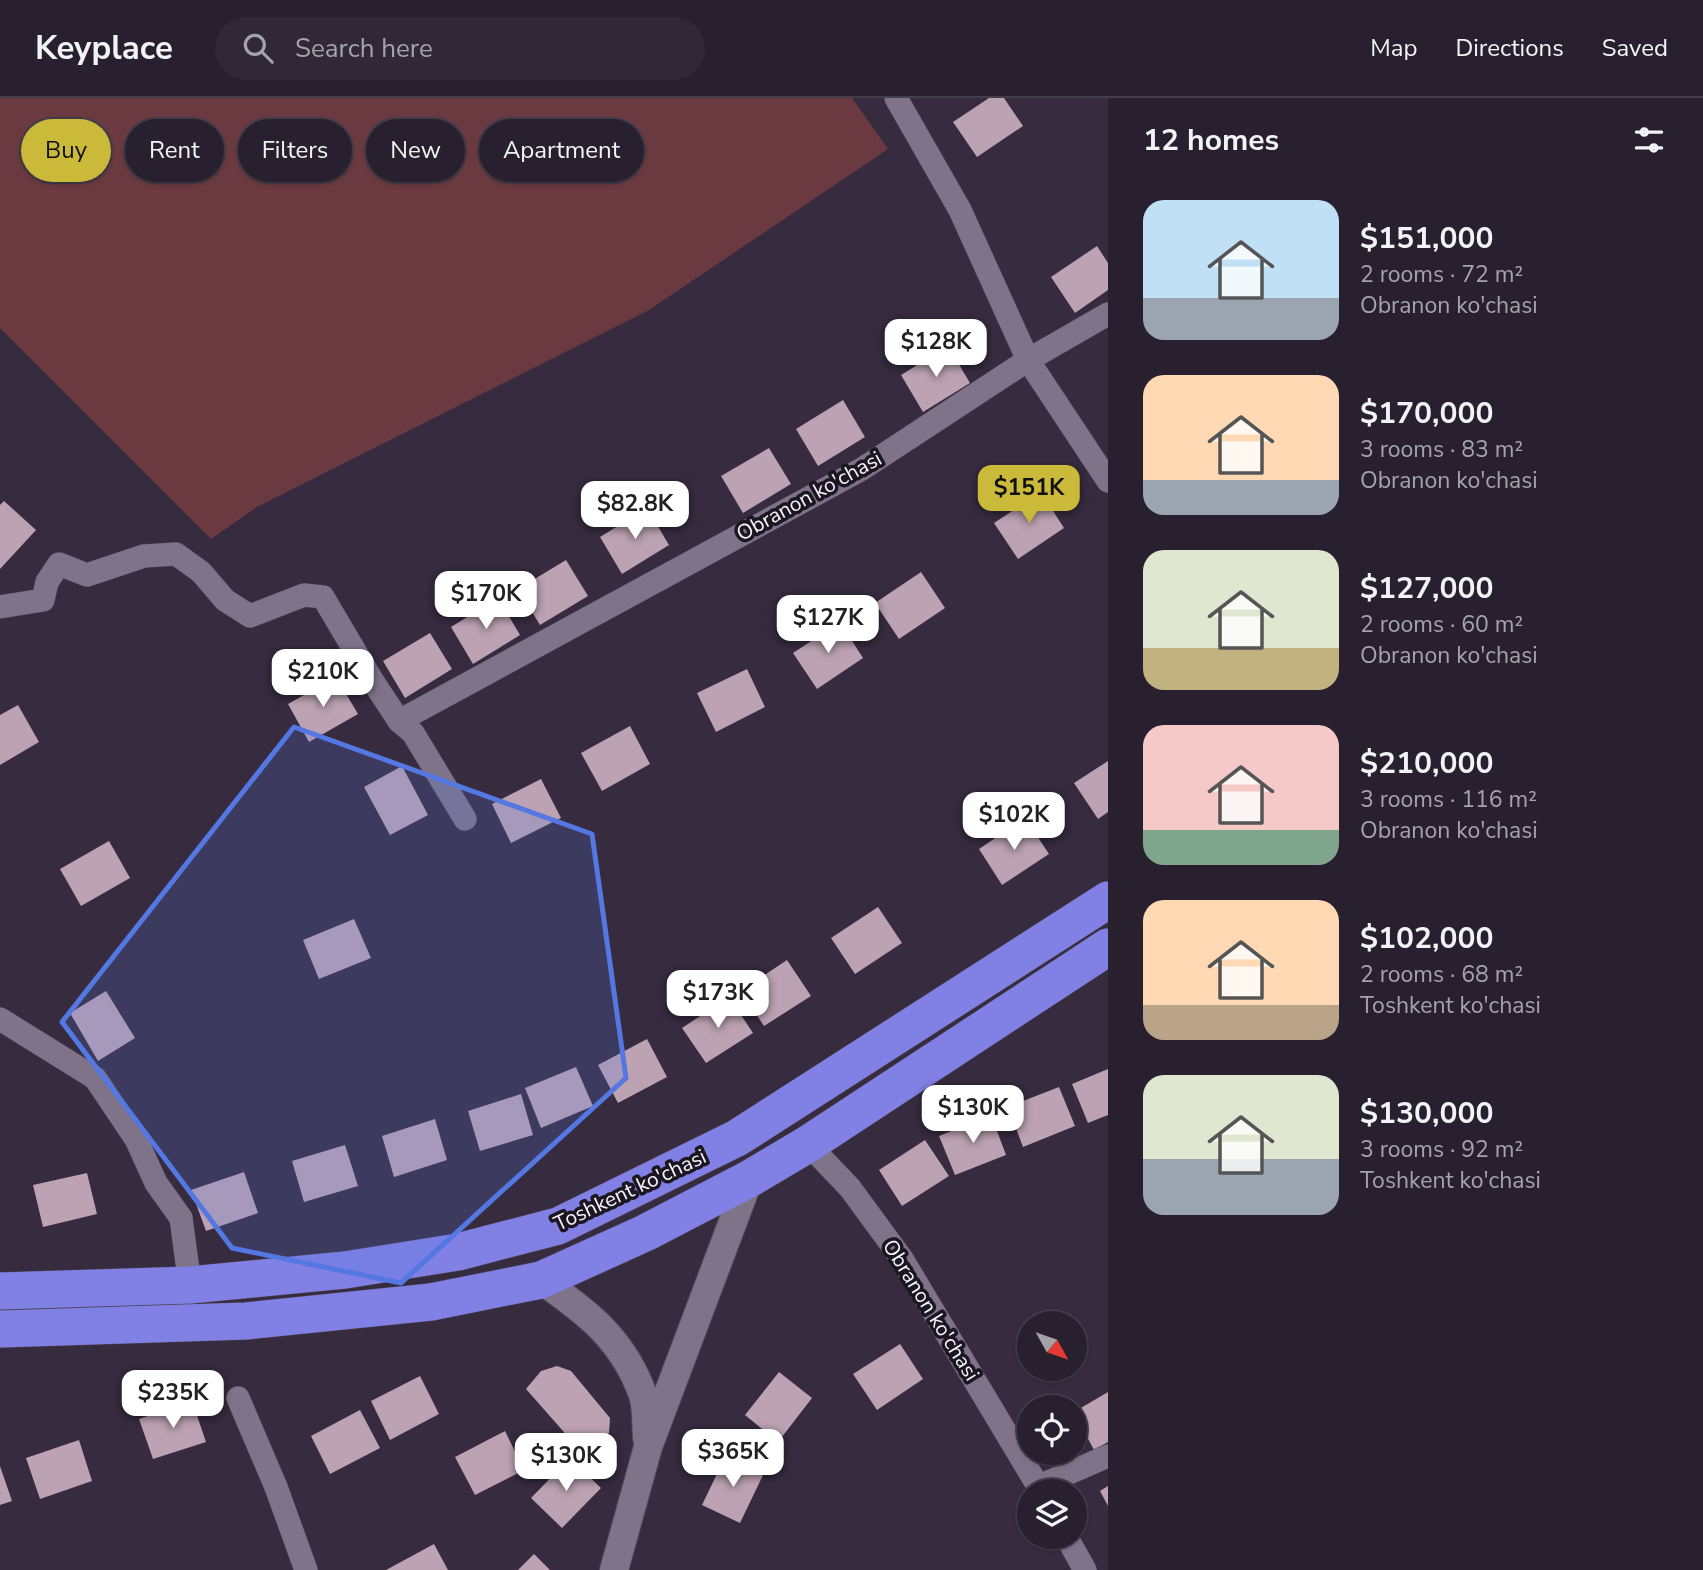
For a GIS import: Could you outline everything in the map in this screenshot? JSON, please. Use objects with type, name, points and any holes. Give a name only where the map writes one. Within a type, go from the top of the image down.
[{"type":"highway","name":"Toshkent ko'chasi","points":[[0,1291],[190,1285],[345,1270],[458,1252],[558,1226],[737,1138],[1108,900]]},
{"type":"highway","name":"Toshkent ko'chasi","points":[[0,1329],[246,1321],[431,1302],[541,1280],[645,1233],[749,1179],[808,1144],[1108,947]]},
{"type":"street","points":[[896,98],[960,210],[1028,360],[1108,481]]},
{"type":"street","name":"Obranon ko'chasi","points":[[399,721],[862,469],[1028,360],[1108,314]]},
{"type":"street","points":[[0,607],[43,600],[47,582],[59,564],[87,575],[144,556],[176,554],[201,572],[225,600],[250,616],[304,595],[323,597],[399,721],[413,733],[465,819]]},
{"type":"street","points":[[0,1019],[95,1079],[136,1139],[156,1183],[181,1218],[190,1285]]},
{"type":"street","name":"Obranon ko'chasi","points":[[808,1144],[850,1188],[902,1259],[1034,1479]]},
{"type":"street","points":[[614,1570],[648,1447],[749,1179]]},
{"type":"street","points":[[541,1280],[589,1314],[617,1344],[643,1396],[648,1447]]},
{"type":"street","points":[[238,1398],[276,1487],[306,1570]]},
{"type":"street","name":"Obranon ko'chasi","points":[[1061,1479],[1108,1456]]},
{"type":"street","points":[[1073,1549],[1085,1570]]},
{"type":"highlighted area","points":[[294,727],[592,834],[626,1078],[401,1283],[232,1248],[62,1022]]},
{"type":"shaded area","points":[[0,98],[852,98],[888,149],[649,310],[257,507],[211,539],[0,328]]},
{"type":"building","points":[[989,98],[1004,98],[1023,126],[977,157],[953,122]]},
{"type":"building","points":[[1097,246],[1108,263],[1108,290],[1075,313],[1051,277]]},
{"type":"building","points":[[948,346],[970,383],[923,412],[901,375]]},
{"type":"building","points":[[843,400],[865,437],[818,466],[796,429]]},
{"type":"building","points":[[769,448],[791,484],[743,513],[721,476]]},
{"type":"building","points":[[1041,492],[1064,528],[1018,559],[994,523]]},
{"type":"building","points":[[4,501],[36,530],[0,569],[0,505]]},
{"type":"building","points":[[647,508],[669,545],[622,574],[600,537]]},
{"type":"building","points":[[566,560],[588,596],[540,625],[518,589]]},
{"type":"building","points":[[921,572],[945,608],[899,639],[875,603]]},
{"type":"building","points":[[498,598],[520,635],[473,664],[451,627]]},
{"type":"building","points":[[840,622],[863,658],[817,689],[793,653]]},
{"type":"building","points":[[430,633],[452,669],[405,698],[383,661]]},
{"type":"building","points":[[747,669],[765,707],[716,732],[697,693]]},
{"type":"building","points":[[336,677],[358,714],[309,742],[288,704]]},
{"type":"building","points":[[18,705],[39,742],[0,765],[0,715]]},
{"type":"building","points":[[630,726],[650,764],[602,791],[581,753]]},
{"type":"building","points":[[1108,761],[1108,812],[1098,819],[1074,783]]},
{"type":"building","points":[[402,766],[428,815],[390,835],[364,787]]},
{"type":"building","points":[[541,779],[561,818],[511,843],[492,804]]},
{"type":"building","points":[[1025,818],[1049,854],[1002,885],[979,849]]},
{"type":"building","points":[[109,841],[130,878],[81,906],[60,869]]},
{"type":"building","points":[[878,907],[902,943],[855,974],[831,938]]},
{"type":"building","points":[[354,919],[371,958],[319,979],[303,940]]},
{"type":"building","points":[[787,960],[811,996],[764,1026],[741,991]]},
{"type":"building","points":[[106,991],[135,1038],[98,1061],[70,1013]]},
{"type":"building","points":[[729,997],[753,1033],[706,1063],[682,1028]]},
{"type":"building","points":[[647,1039],[667,1077],[618,1103],[598,1065]]},
{"type":"building","points":[[576,1067],[593,1106],[541,1128],[525,1088]]},
{"type":"building","points":[[1108,1069],[1108,1115],[1088,1123],[1072,1084]]},
{"type":"building","points":[[1059,1087],[1075,1126],[1023,1147],[1008,1107]]},
{"type":"building","points":[[521,1094],[533,1135],[480,1151],[468,1111]]},
{"type":"building","points":[[991,1115],[1006,1155],[955,1175],[939,1136]]},
{"type":"building","points":[[435,1119],[447,1160],[394,1177],[382,1136]]},
{"type":"building","points":[[925,1140],[949,1176],[902,1206],[879,1170]]},
{"type":"building","points":[[345,1145],[358,1186],[304,1202],[292,1161]]},
{"type":"building","points":[[244,1172],[258,1213],[206,1231],[191,1190]]},
{"type":"building","points":[[87,1173],[97,1214],[43,1227],[33,1185]]},
{"type":"building","points":[[900,1344],[923,1379],[877,1410],[853,1374]]},
{"type":"building","points":[[557,1366],[571,1371],[610,1418],[609,1433],[585,1456],[526,1389],[541,1371]]},
{"type":"building","points":[[779,1372],[812,1398],[778,1442],[745,1415]]},
{"type":"building","points":[[420,1376],[439,1414],[390,1440],[371,1401]]},
{"type":"building","points":[[1108,1392],[1108,1442],[1094,1450],[1087,1437],[1087,1404]]},
{"type":"building","points":[[192,1401],[206,1442],[153,1459],[139,1419]]},
{"type":"building","points":[[360,1410],[380,1448],[330,1474],[311,1436]]},
{"type":"building","points":[[505,1431],[524,1470],[475,1495],[455,1457]]},
{"type":"building","points":[[79,1440],[92,1481],[40,1499],[26,1458]]},
{"type":"building","points":[[726,1455],[764,1473],[740,1523],[702,1505]]},
{"type":"building","points":[[570,1458],[601,1488],[562,1528],[531,1498]]},
{"type":"building","points":[[0,1466],[12,1501],[0,1505]]},
{"type":"building","points":[[1108,1486],[1108,1506],[1100,1491]]},
{"type":"building","points":[[434,1544],[448,1570],[386,1570]]},
{"type":"building","points":[[534,1554],[550,1570],[518,1570]]}]
